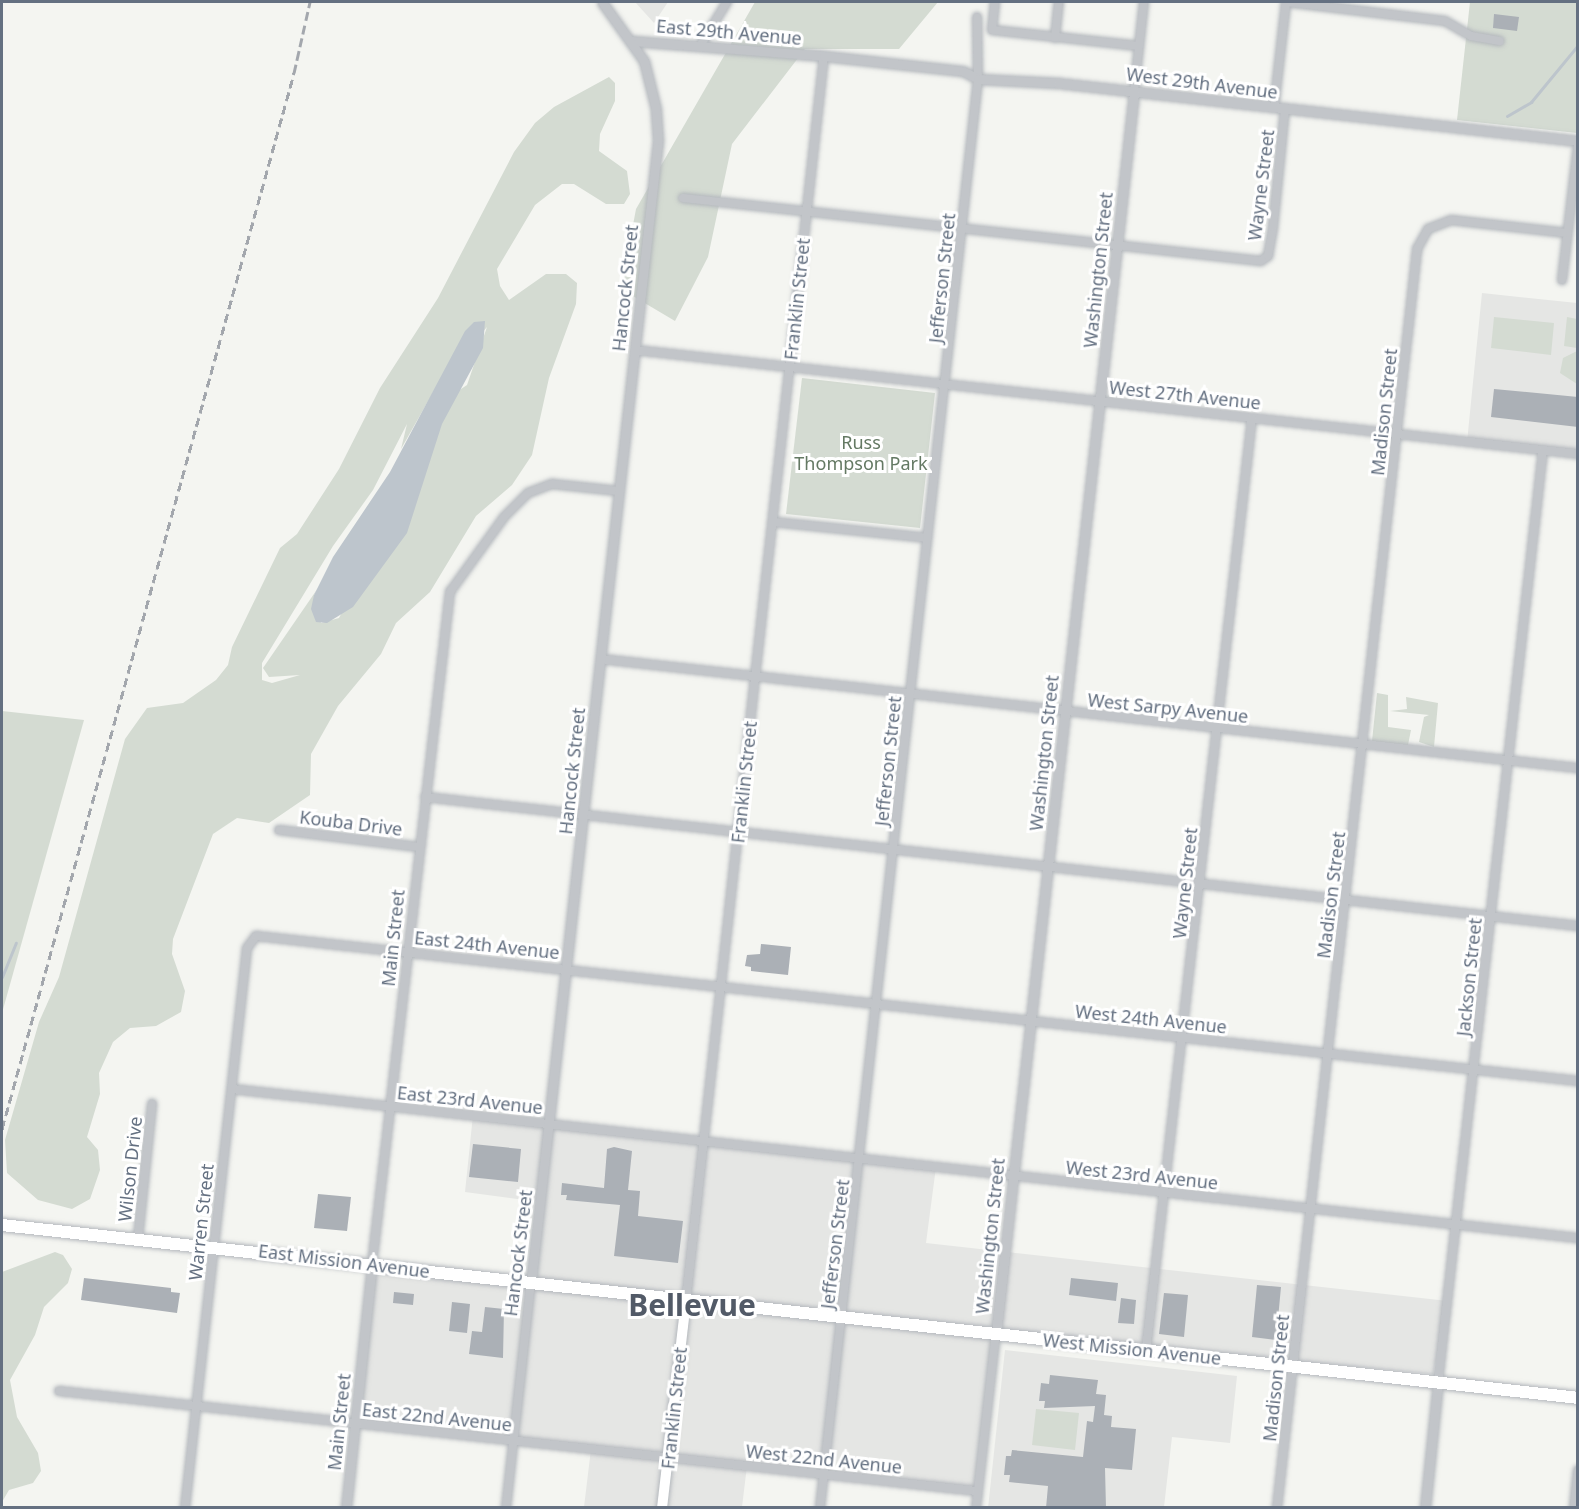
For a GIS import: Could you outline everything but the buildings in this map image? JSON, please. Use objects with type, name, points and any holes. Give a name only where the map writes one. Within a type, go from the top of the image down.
[{"type":"main road","name":"East Mission Avenue","points":[[2,1225],[213,1246],[686,1300]]},
{"type":"main road","name":"West Mission Avenue","points":[[686,1300],[1578,1398]]},
{"type":"main road","name":"Franklin Street","points":[[662,1508],[686,1300]]},
{"type":"street","name":"Hancock Street","points":[[506,1508],[658,140],[651,86],[633,41],[602,2]]},
{"type":"street","points":[[700,46],[727,2]]},
{"type":"street","points":[[995,2],[992,30],[1139,46]]},
{"type":"street","points":[[1055,38],[1059,2]]},
{"type":"street","name":"Washington Street","points":[[976,1508],[1144,2]]},
{"type":"street","points":[[1286,2],[1445,21],[1471,36],[1500,41]]},
{"type":"street","name":"Wayne Street","points":[[1274,108],[1286,2]]},
{"type":"street","name":"Jefferson Street","points":[[820,1508],[861,1158],[978,79],[977,17]]},
{"type":"street","name":"East 29th Avenue","points":[[633,41],[824,56]]},
{"type":"street","name":"West 29th Avenue","points":[[824,56],[963,71],[978,79],[1134,92],[1578,143]]},
{"type":"street","name":"Franklin Street","points":[[686,1300],[824,56]]},
{"type":"street","name":"Wayne Street","points":[[1117,246],[1261,261],[1268,256],[1285,109]]},
{"type":"street","points":[[1562,280],[1578,143]]},
{"type":"street","points":[[683,198],[1117,246]]},
{"type":"street","name":"Madison Street","points":[[1277,1508],[1396,433],[1421,238],[1438,222],[1469,221],[1567,233]]},
{"type":"street","name":"West 27th Avenue","points":[[635,350],[1578,454]]},
{"type":"street","name":"Wayne Street","points":[[1146,1350],[1252,418]]},
{"type":"street","name":"Jackson Street","points":[[1425,1508],[1543,450]]},
{"type":"street","name":"Main Street","points":[[346,1508],[446,608],[455,582],[528,493],[552,484],[619,491]]},
{"type":"street","points":[[772,522],[927,538]]},
{"type":"street","name":"West Sarpy Avenue","points":[[601,660],[1578,768]]},
{"type":"street","points":[[425,797],[1578,926]]},
{"type":"street","name":"Kouba Drive","points":[[279,830],[420,847]]},
{"type":"street","name":"East 24th Avenue","points":[[250,940],[266,936],[722,986]]},
{"type":"street","name":"Warren Street","points":[[185,1508],[213,1246],[250,940]]},
{"type":"street","name":"West 24th Avenue","points":[[722,986],[1578,1081]]},
{"type":"street","name":"East 23rd Avenue","points":[[231,1089],[704,1141]]},
{"type":"street","name":"Wilson Drive","points":[[138,1238],[152,1104]]},
{"type":"street","name":"West 23rd Avenue","points":[[704,1141],[1578,1238]]},
{"type":"street","name":"East 22nd Avenue","points":[[59,1391],[668,1456]]},
{"type":"street","name":"West 22nd Avenue","points":[[668,1456],[977,1491]]},
{"type":"street","points":[[1574,1508],[1578,1470]]},
{"type":"shaded area","points":[[635,2],[668,2],[654,23]]},
{"type":"shaded area","points":[[1482,293],[1577,303],[1577,454],[1467,442]]},
{"type":"shaded area","points":[[485,321],[483,348],[442,424],[407,533],[353,607],[327,623],[316,622],[311,609],[314,595],[333,557],[390,472],[465,331],[474,322]]},
{"type":"shaded area","points":[[473,1115],[936,1167],[926,1243],[1448,1301],[1433,1374],[996,1333],[977,1491],[747,1466],[742,1507],[584,1507],[591,1449],[355,1423],[372,1265],[530,1282],[540,1202],[465,1192]]},
{"type":"shaded area","points":[[1005,1350],[1237,1376],[1230,1443],[1172,1437],[1164,1507],[988,1508]]},
{"type":"green space","points":[[755,2],[938,2],[899,49],[805,49],[732,144],[708,257],[675,321],[621,289],[636,209]]},
{"type":"green space","points":[[1470,2],[1577,2],[1577,133],[1457,120]]},
{"type":"green space","points":[[609,77],[615,83],[615,101],[600,134],[599,151],[627,171],[630,194],[624,204],[606,204],[574,184],[562,184],[535,205],[497,269],[500,286],[509,300],[546,274],[566,274],[577,283],[576,304],[549,378],[532,455],[512,485],[476,516],[430,592],[396,623],[381,654],[338,706],[311,754],[310,795],[269,823],[237,818],[213,834],[173,939],[172,954],[185,991],[181,1012],[156,1026],[130,1028],[113,1042],[99,1073],[100,1094],[87,1137],[98,1150],[100,1170],[90,1199],[72,1209],[38,1200],[7,1173],[5,1140],[39,1022],[59,977],[125,739],[147,708],[183,703],[216,680],[228,665],[232,647],[280,548],[297,534],[339,469],[380,388],[438,298],[514,152],[535,123],[554,107]],"holes":[[[487,327],[467,385],[458,391],[339,618],[321,623],[314,595],[318,588],[263,668],[269,677],[300,675],[272,683],[262,680],[262,663],[333,546],[373,490],[407,424],[401,449],[436,387]]]},
{"type":"green space","points":[[1494,317],[1554,323],[1551,355],[1491,348]]},
{"type":"green space","points":[[1567,317],[1577,319],[1577,348],[1564,346]]},
{"type":"green space","points":[[1578,351],[1577,384],[1560,373],[1563,358]]},
{"type":"green space","name":"Russ Thompson Park","points":[[802,378],[935,393],[920,528],[786,514]]},
{"type":"green space","points":[[1377,693],[1388,695],[1388,727],[1411,730],[1408,745],[1372,741]]},
{"type":"green space","points":[[1406,697],[1438,703],[1434,747],[1419,742],[1424,717],[1429,715],[1390,711],[1407,709]]},
{"type":"green space","points":[[2,711],[84,720],[2,1013]]},
{"type":"green space","points":[[55,1252],[63,1255],[72,1269],[68,1283],[44,1307],[35,1335],[10,1380],[17,1417],[38,1453],[41,1471],[33,1483],[9,1490],[2,1502],[2,1272]]},
{"type":"green space","points":[[1036,1409],[1079,1413],[1075,1450],[1032,1445]]},
{"type":"waterway","points":[[1507,116],[1531,102],[1578,45]]},
{"type":"waterway","points":[[2,977],[16,943]]},
{"type":"railway","points":[[2,1129],[294,73],[310,2]]},
{"type":"district","name":"Bellevue","points":[[692,1305]]}]
